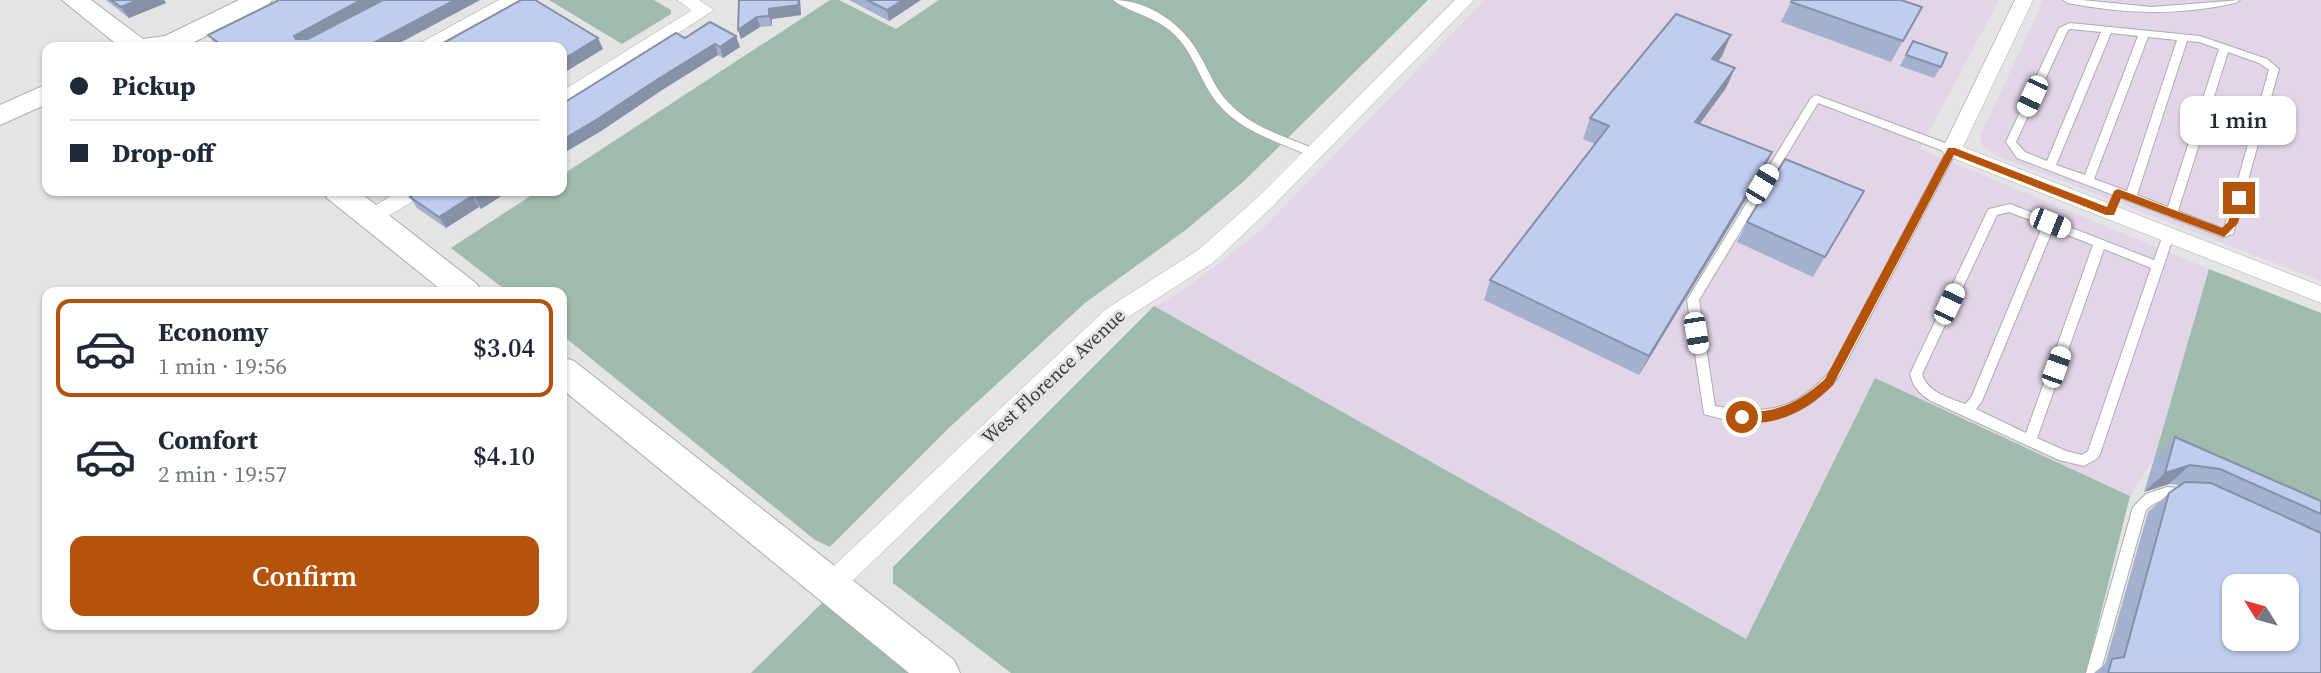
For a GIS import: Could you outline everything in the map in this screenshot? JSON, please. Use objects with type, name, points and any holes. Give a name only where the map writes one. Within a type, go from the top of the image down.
[{"type":"street","points":[[75,0],[133,42]]},
{"type":"street","points":[[146,42],[158,32],[223,0]]},
{"type":"street","points":[[173,42],[259,0]]},
{"type":"street","points":[[436,42],[512,0]]},
{"type":"street","points":[[567,96],[705,10],[686,0]]},
{"type":"street","name":"West Florence Avenue","points":[[830,586],[1114,315],[1206,256],[1265,202],[1465,0]]},
{"type":"street","points":[[2024,0],[1952,150],[2114,203],[2168,235],[2321,295]]},
{"type":"street","points":[[0,116],[42,95]]},
{"type":"street","points":[[345,196],[460,287]]},
{"type":"street","points":[[372,217],[406,196]]},
{"type":"street","points":[[567,374],[940,673]]},
{"type":"lane","points":[[1118,0],[1151,12],[1176,29],[1189,45],[1210,87],[1226,107],[1243,120],[1314,153]]},
{"type":"lane","points":[[2068,0],[2155,10],[2206,8],[2235,0]]},
{"type":"lane","points":[[2064,28],[2144,34],[2200,39],[2263,61],[2274,69],[2232,223],[2224,233],[2130,198],[2114,203],[2088,181],[2021,155],[2011,142],[2064,28]]},
{"type":"lane","points":[[2050,167],[2107,30]]},
{"type":"lane","points":[[2088,181],[2144,34]]},
{"type":"lane","points":[[2130,198],[2183,38]]},
{"type":"lane","points":[[2172,214],[2224,48]]},
{"type":"lane","points":[[1815,98],[1952,150],[1835,373],[1821,392],[1792,410],[1761,418],[1709,410],[1693,300],[1815,98]]},
{"type":"lane","points":[[2158,266],[2010,208],[1993,212],[1916,374],[1917,383],[1925,390],[2030,441],[2064,456],[2084,461],[2093,454],[2158,266],[2168,235]]},
{"type":"lane","points":[[1967,410],[1976,401],[2050,223]]},
{"type":"lane","points":[[2030,441],[2100,243]]},
{"type":"lane","points":[[2093,673],[2140,507],[2153,495],[2171,491],[2203,500]]},
{"type":"shaded area","points":[[1485,0],[1999,0],[1920,149],[2209,269],[2155,456],[2130,496],[1875,378],[1746,640],[1154,306],[1170,299],[1262,229]]},
{"type":"shaded area","points":[[2042,0],[2321,0],[2321,281],[1998,156],[1982,146],[1980,136]]},
{"type":"green space","points":[[549,0],[654,0],[671,10],[671,14],[622,44]]},
{"type":"green space","points":[[830,0],[839,0],[896,29],[939,0],[1428,0],[1244,181],[1187,229],[1085,303],[951,426],[830,547],[815,540],[567,339],[567,287],[502,287],[451,248],[530,196],[567,196],[567,172]]},
{"type":"green space","points":[[2209,269],[2321,313],[2321,531],[2155,456]]},
{"type":"green space","points":[[1154,306],[1746,639],[1875,378],[2130,496],[2086,673],[1011,673],[893,583],[893,567]]},
{"type":"green space","points":[[823,602],[911,673],[751,673]]},
{"type":"building","points":[[111,0],[138,0],[121,7]]},
{"type":"building","points":[[279,0],[361,0],[294,36],[296,39],[308,39],[383,0],[455,0],[375,42],[217,42],[208,35]]},
{"type":"building","points":[[521,0],[535,0],[598,38],[567,57],[567,42],[445,42]]},
{"type":"building","points":[[739,0],[798,0],[799,5],[769,9],[769,16],[757,17],[738,30]]},
{"type":"building","points":[[867,0],[903,0],[887,10]]},
{"type":"building","points":[[1901,0],[1922,7],[1903,41],[1791,2]]},
{"type":"building","points":[[1676,14],[1731,35],[1712,59],[1735,68],[1695,122],[1772,152],[1649,356],[1490,280],[1609,126],[1590,118]]},
{"type":"building","points":[[710,22],[736,36],[720,47],[715,44],[567,137],[567,101],[676,33],[685,38]]},
{"type":"building","points":[[1913,41],[1947,53],[1941,67],[1906,55]]},
{"type":"building","points":[[1785,159],[1864,191],[1825,257],[1747,222]]},
{"type":"building","points":[[412,196],[472,196],[439,217]]},
{"type":"building","points":[[2175,437],[2321,501],[2321,514],[2220,469],[2190,465],[2165,473]]},
{"type":"building","points":[[2185,482],[2211,483],[2321,533],[2321,673],[2108,673],[2112,659],[2124,657],[2169,493]]},
{"type":"route","points":[[1742,417],[1761,418],[1785,413],[1810,401],[1829,382],[1952,150],[2110,212],[2118,193],[2224,233],[2229,231],[2239,198]]}]
